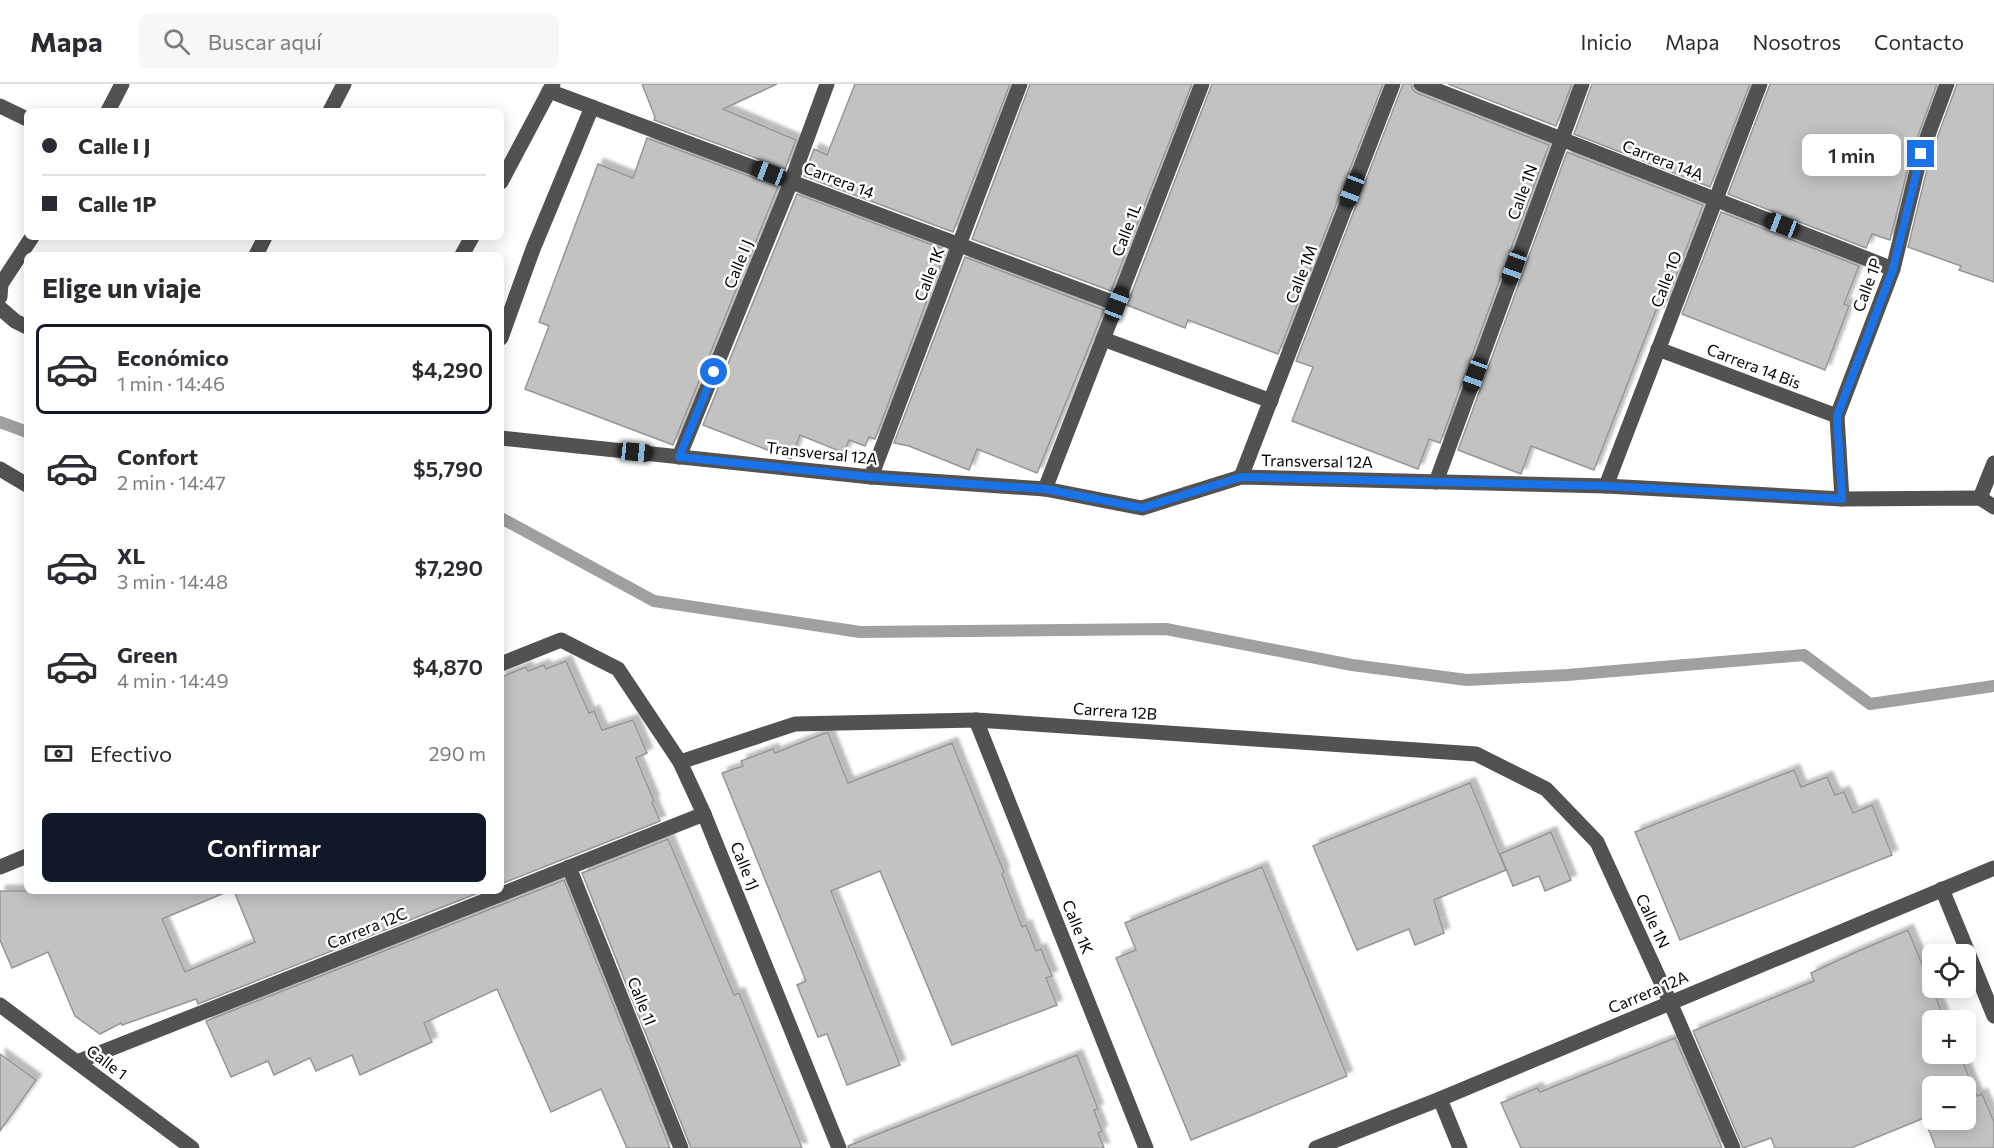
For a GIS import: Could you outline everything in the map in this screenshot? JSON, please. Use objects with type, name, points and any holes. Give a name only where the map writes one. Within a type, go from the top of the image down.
[{"type":"street","points":[[110,108],[122,84]]},
{"type":"street","points":[[332,108],[344,84]]},
{"type":"street","name":"Calle I J","points":[[679,457],[791,182],[826,84]]},
{"type":"street","name":"Calle 1K","points":[[871,477],[1020,84]]},
{"type":"street","name":"Calle 1L","points":[[1045,489],[1202,84]]},
{"type":"street","name":"Calle 1M","points":[[1241,477],[1393,84]]},
{"type":"street","name":"Carrera 14A","points":[[1420,84],[1893,269]]},
{"type":"street","name":"Calle 1N","points":[[1436,482],[1582,84]]},
{"type":"street","name":"Calle 1O","points":[[1606,486],[1760,84]]},
{"type":"street","name":"Calle 1P","points":[[1842,499],[1837,416],[1893,269],[1921,154],[1947,84]]},
{"type":"street","points":[[504,176],[551,87]]},
{"type":"street","name":"Carrera 14","points":[[551,87],[592,106],[1117,304]]},
{"type":"street","points":[[0,106],[24,118]]},
{"type":"street","points":[[504,330],[533,249],[592,106]]},
{"type":"street","points":[[0,297],[2,284],[30,240]]},
{"type":"street","points":[[0,308],[24,326]]},
{"type":"street","points":[[1103,339],[1271,401]]},
{"type":"street","name":"Carrera 14 Bis","points":[[1658,349],[1837,416]]},
{"type":"street","name":"Transversal 12A","points":[[504,438],[871,477],[1045,489],[1142,508],[1241,477],[1606,486],[1842,499],[1980,498]]},
{"type":"street","points":[[1994,463],[1980,498],[1994,507]]},
{"type":"street","points":[[0,469],[24,483]]},
{"type":"street","name":"Calle 1J","points":[[504,663],[561,640],[618,669],[680,762],[704,814],[839,1148]]},
{"type":"street","name":"Calle 1K","points":[[976,720],[1146,1148]]},
{"type":"street","name":"Carrera 12B","points":[[680,762],[795,724],[976,720],[1476,754],[1546,789]]},
{"type":"street","name":"Calle 1N","points":[[1546,789],[1597,842],[1733,1148]]},
{"type":"street","name":"Carrera 12C","points":[[504,893],[704,814]]},
{"type":"street","points":[[0,867],[24,857]]},
{"type":"street","name":"Calle 1I","points":[[569,867],[681,1148]]},
{"type":"street","name":"Carrera 12A","points":[[1316,1148],[1440,1099],[1994,868]]},
{"type":"street","points":[[1942,889],[1994,1016]]},
{"type":"street","name":"Carrera 12C","points":[[77,1062],[501,894]]},
{"type":"street","name":"Calle 1","points":[[0,1005],[192,1148]]},
{"type":"street","points":[[1440,1099],[1460,1148]]},
{"type":"building","points":[[642,84],[777,84],[723,109],[796,140],[785,169],[654,120],[655,117]]},
{"type":"building","points":[[855,84],[1010,84],[953,232],[804,176],[814,149],[827,155]]},
{"type":"building","points":[[1030,84],[1192,84],[1111,291],[972,239]]},
{"type":"building","points":[[1212,84],[1383,84],[1278,354],[1188,320],[1185,328],[1127,305]]},
{"type":"building","points":[[1403,84],[1411,84],[1417,93],[1549,145],[1440,443],[1429,439],[1418,469],[1292,421],[1313,367],[1296,361]]},
{"type":"building","points":[[1448,84],[1572,84],[1556,126]]},
{"type":"building","points":[[1592,84],[1750,84],[1710,187],[1574,134]]},
{"type":"building","points":[[1770,84],[1937,84],[1912,152],[1890,240],[1872,234],[1866,248],[1728,194]]},
{"type":"building","points":[[1957,84],[1994,84],[1994,282],[1959,270],[1961,266],[1908,247],[1930,157]]},
{"type":"building","points":[[647,138],[778,187],[673,445],[525,389],[549,326],[539,322],[598,164],[633,178]]},
{"type":"building","points":[[1567,152],[1703,205],[1664,307],[1658,305],[1594,470],[1531,446],[1521,474],[1458,450]]},
{"type":"building","points":[[797,194],[946,250],[875,439],[869,437],[865,446],[849,440],[844,453],[800,435],[791,459],[703,425]]},
{"type":"building","points":[[1721,212],[1859,266],[1844,304],[1849,306],[1825,370],[1682,314]]},
{"type":"building","points":[[965,257],[1104,310],[1037,473],[977,449],[969,470],[909,446],[894,443]]},
{"type":"building","points":[[566,661],[589,713],[594,711],[602,730],[633,720],[647,753],[636,758],[660,821],[504,883],[504,676],[526,667],[528,671],[544,665],[546,669]]},
{"type":"building","points":[[828,733],[848,783],[952,743],[1004,872],[1002,874],[1022,927],[1026,925],[1036,951],[1041,949],[1052,976],[1046,978],[1057,1005],[952,1045],[880,871],[831,891],[900,1065],[847,1085],[827,1034],[818,1037],[797,985],[806,981],[722,773],[743,766],[741,761],[773,749],[775,753]]},
{"type":"building","points":[[1794,770],[1801,787],[1827,777],[1835,795],[1844,792],[1853,813],[1872,805],[1892,855],[1680,940],[1635,832]]},
{"type":"building","points":[[1470,783],[1506,870],[1434,900],[1444,933],[1415,945],[1409,929],[1357,950],[1313,846]]},
{"type":"building","points":[[1551,832],[1571,880],[1545,891],[1539,876],[1513,886],[1500,854]]},
{"type":"building","points":[[668,839],[734,995],[739,993],[802,1148],[691,1148],[582,873]]},
{"type":"building","points":[[1262,867],[1347,1076],[1191,1140],[1116,958],[1136,950],[1125,923]]},
{"type":"building","points":[[564,880],[670,1148],[627,1148],[601,1089],[551,1112],[497,989],[424,1023],[432,1042],[360,1075],[352,1055],[316,1071],[310,1058],[274,1075],[268,1061],[231,1077],[206,1021]]},
{"type":"building","points":[[0,891],[24,891],[24,894],[222,894],[162,919],[185,972],[255,942],[235,894],[475,894],[198,1004],[196,999],[122,1025],[121,1023],[100,1034],[75,1016],[48,952],[12,968],[0,940]]},
{"type":"building","points":[[1908,930],[1922,964],[1922,998],[1936,998],[1941,1010],[1922,1010],[1922,1064],[1964,1064],[1969,1076],[1922,1076],[1922,1119],[1851,1148],[1775,1148],[1771,1138],[1743,1148],[1693,1031],[1814,981],[1811,973]]},
{"type":"building","points":[[1675,1038],[1722,1148],[1521,1148],[1501,1103],[1537,1088],[1540,1092]]},
{"type":"building","points":[[0,1054],[36,1080],[0,1131]]},
{"type":"building","points":[[1077,1055],[1098,1109],[1094,1110],[1102,1131],[1098,1133],[1104,1148],[849,1148],[848,1146]]},
{"type":"building","points":[[1976,1094],[1977,1096],[1982,1094],[1994,1122],[1994,1148],[1936,1148],[1929,1130],[1976,1130]]},
{"type":"waterway","points":[[0,422],[24,431]]},
{"type":"waterway","points":[[504,520],[654,601],[860,632],[1166,629],[1352,665],[1467,680],[1567,675],[1804,655],[1870,704],[1994,686]]},
{"type":"route","points":[[714,372],[679,457],[871,477],[1045,489],[1142,508],[1241,477],[1606,486],[1842,499],[1837,416],[1893,269],[1921,154]]}]
